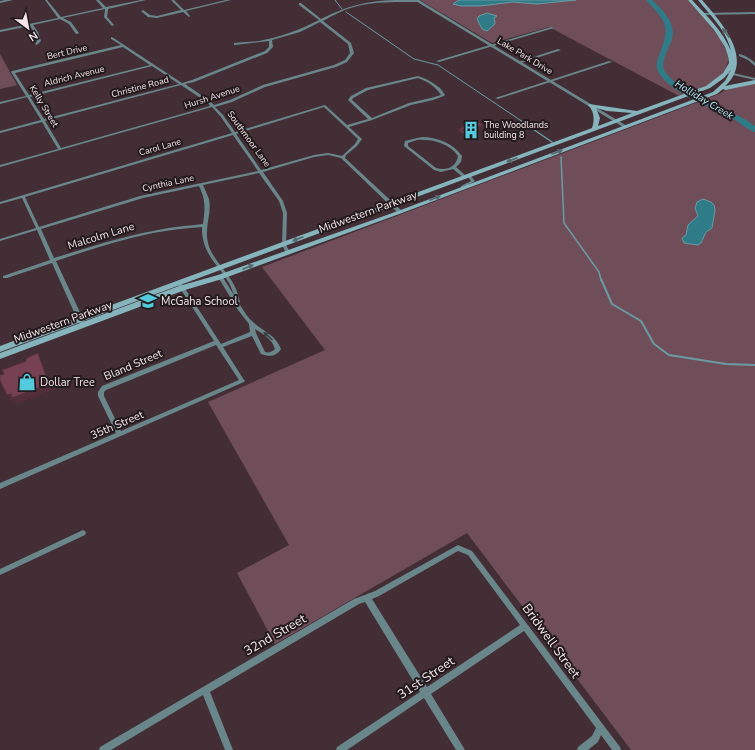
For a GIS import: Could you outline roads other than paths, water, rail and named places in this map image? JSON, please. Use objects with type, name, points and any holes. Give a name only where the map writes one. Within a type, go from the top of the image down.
[{"type":"main road","points":[[690,0],[728,49],[731,61],[727,72]]},
{"type":"main road","points":[[700,0],[733,42],[740,55],[741,61]]},
{"type":"main road","name":"Midwestern Parkway","points":[[0,349],[82,322],[181,286],[221,268],[702,90],[714,83],[727,72]]},
{"type":"main road","name":"Midwestern Parkway","points":[[181,286],[223,276],[400,212],[710,94],[723,88],[738,73]]},
{"type":"main road","points":[[723,88],[755,82]]},
{"type":"main road","points":[[592,106],[613,110],[641,112]]},
{"type":"main road","points":[[592,106],[597,114],[598,122],[594,129]]},
{"type":"main road","name":"Midwestern Parkway","points":[[0,356],[82,322]]},
{"type":"street","points":[[0,2],[11,0]]},
{"type":"street","points":[[46,0],[60,18],[70,23],[77,33]]},
{"type":"street","points":[[97,0],[107,12],[105,16],[112,25]]},
{"type":"street","points":[[0,31],[145,0]]},
{"type":"street","points":[[172,0],[189,16]]},
{"type":"street","points":[[214,0],[217,3]]},
{"type":"street","points":[[142,11],[149,16],[154,17],[230,0]]},
{"type":"street","points":[[235,44],[270,40],[299,31],[319,20],[345,10],[376,1],[417,1]]},
{"type":"street","name":"Lake Park Drive","points":[[417,1],[625,126]]},
{"type":"street","points":[[345,10],[387,2],[423,4]]},
{"type":"street","name":"Hursh Avenue","points":[[0,166],[214,106],[236,99],[264,86],[335,66],[346,61],[351,55],[352,48],[300,4]]},
{"type":"street","points":[[702,14],[755,14]]},
{"type":"street","points":[[31,24],[39,41],[37,44]]},
{"type":"street","points":[[438,61],[552,28]]},
{"type":"street","name":"Southmoor Lane","points":[[112,38],[214,106],[262,171],[281,201],[285,213],[284,245]]},
{"type":"street","name":"Christine Road","points":[[0,132],[211,75],[266,52],[271,47],[270,40]]},
{"type":"street","name":"Bert Drive","points":[[13,72],[123,46]]},
{"type":"street","points":[[520,62],[559,50]]},
{"type":"street","points":[[740,55],[749,59],[755,65]]},
{"type":"street","points":[[497,98],[610,62]]},
{"type":"street","name":"Aldrich Avenue","points":[[0,103],[152,65]]},
{"type":"street","name":"Kelly Street","points":[[13,72],[60,149]]},
{"type":"street","points":[[727,72],[738,73],[755,78]]},
{"type":"street","points":[[371,119],[350,100],[352,97],[367,89],[418,77],[442,93],[438,97],[410,104],[371,119],[347,126],[360,139],[358,144],[343,157],[400,212]]},
{"type":"street","name":"Carol Lane","points":[[0,203],[325,106],[347,126]]},
{"type":"street","points":[[420,138],[451,146],[460,156],[459,162],[453,167],[442,171],[437,170],[405,144],[409,141],[420,138]]},
{"type":"street","name":"Cynthia Lane","points":[[0,240],[142,197],[262,171],[322,155],[343,157]]},
{"type":"street","points":[[452,192],[473,181],[453,167]]},
{"type":"street","points":[[200,184],[206,193],[208,204],[205,225],[206,245],[221,268],[223,276],[251,323],[253,333],[263,353],[271,354],[278,349],[278,345],[267,334],[251,323]]},
{"type":"street","points":[[23,196],[82,322]]},
{"type":"street","name":"Malcolm Lane","points":[[5,277],[142,233],[179,227],[205,225]]},
{"type":"street","points":[[284,245],[288,252]]},
{"type":"street","points":[[181,286],[218,344],[253,333]]},
{"type":"street","name":"35th Street","points":[[0,486],[242,381],[218,344]]},
{"type":"street","name":"Bland Street","points":[[120,434],[102,396],[101,392],[104,388],[218,344]]},
{"type":"street","points":[[0,572],[83,533]]},
{"type":"street","name":"32nd Street","points":[[103,750],[357,601],[385,590],[454,549],[463,549]]},
{"type":"street","name":"Bridwell Street","points":[[463,549],[470,553],[617,750]]},
{"type":"street","points":[[367,598],[461,750]]},
{"type":"street","name":"31st Street","points":[[340,750],[525,626]]},
{"type":"street","points":[[205,690],[229,750]]},
{"type":"street","points":[[581,750],[595,739],[600,728]]},
{"type":"water","points":[[459,0],[576,0],[537,4],[513,2],[480,6],[461,6],[453,4]]},
{"type":"water","points":[[487,13],[497,16],[494,18],[495,24],[487,31],[482,29],[477,19],[479,16]]},
{"type":"water","points":[[703,199],[714,205],[715,210],[712,228],[706,232],[701,243],[698,245],[684,243],[682,238],[686,235],[688,225],[698,216],[695,208],[697,202]]},
{"type":"waterway","points":[[335,0],[342,9]]},
{"type":"waterway","name":"Holliday Creek","points":[[649,0],[666,19],[670,33],[661,59],[660,65],[663,74],[682,90],[733,116],[755,130]]},
{"type":"waterway","points":[[346,12],[414,59],[438,65],[523,122]]},
{"type":"waterway","points":[[521,121],[552,142]]},
{"type":"waterway","points":[[561,157],[564,223],[599,272],[601,280]]},
{"type":"waterway","points":[[601,279],[612,304],[641,321],[654,344],[669,355],[726,364],[755,365]]},
{"type":"place","name":"The Woodlands building 8","points":[[471,130]]},
{"type":"place","name":"McGaha School","points":[[148,301]]},
{"type":"place","name":"Dollar Tree","points":[[27,382]]}]
